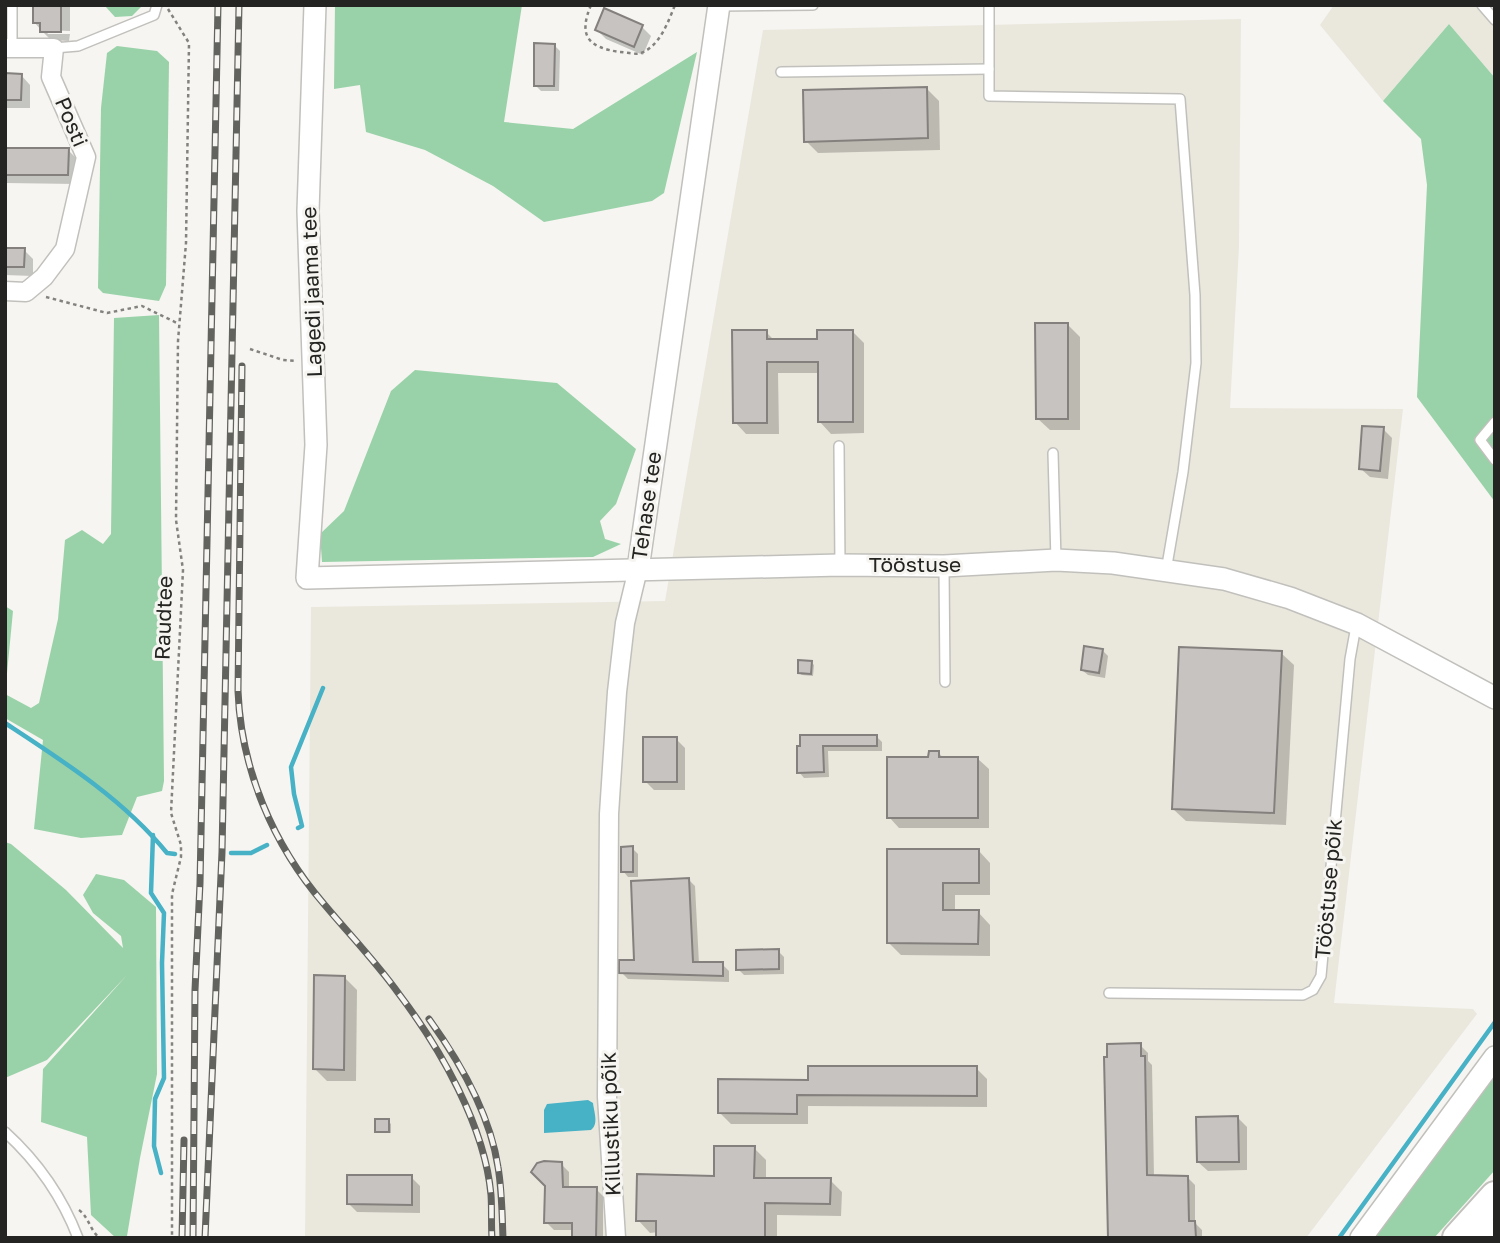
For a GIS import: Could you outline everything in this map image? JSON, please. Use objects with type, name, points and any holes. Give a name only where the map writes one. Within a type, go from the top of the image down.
[{"type":"highway","points":[[1457,1238],[1495,1196]]},
{"type":"highway","points":[[1490,1238],[1495,1233]]},
{"type":"street","name":"Lagedi jaama tee","points":[[307,578],[316,445],[309,211],[315,5]]},
{"type":"street","name":"Tehase tee","points":[[608,1010],[609,814],[625,623],[638,569],[719,6]]},
{"type":"street","points":[[9,48],[54,48]]},
{"type":"street","name":"Posti","points":[[26,292],[44,277],[65,249],[86,157],[51,77],[54,48]]},
{"type":"street","points":[[5,291],[26,292]]},
{"type":"street","name":"Tööstuse","points":[[307,578],[840,565],[944,566],[1056,560],[1113,563],[1224,579],[1290,598],[1357,624],[1495,698]]},
{"type":"street","name":"Killustiku põik","points":[[608,1010],[607,1097],[616,1238]]},
{"type":"street","points":[[1361,1238],[1495,1057]]},
{"type":"lane","points":[[9,48],[12,5]]},
{"type":"lane","points":[[54,48],[78,46],[154,15],[157,5]]},
{"type":"lane","points":[[719,6],[813,5]]},
{"type":"lane","points":[[989,5],[989,96],[1181,99],[1195,295],[1196,363],[1183,472],[1166,571]]},
{"type":"lane","points":[[1482,5],[1495,20]]},
{"type":"lane","points":[[781,72],[989,69]]},
{"type":"lane","points":[[1495,422],[1480,440],[1495,460]]},
{"type":"lane","points":[[839,446],[840,565]]},
{"type":"lane","points":[[1054,453],[1056,560]]},
{"type":"lane","points":[[944,566],[945,682]]},
{"type":"lane","name":"Tööstuse põik","points":[[1109,993],[1303,995],[1313,990],[1321,976],[1350,659],[1357,624]]},
{"type":"lane","points":[[5,1132],[40,1167],[55,1190],[78,1238]]},
{"type":"path","name":"Raudtee","points":[[166,5],[189,43],[186,243],[179,324],[176,520],[183,570],[171,813],[181,845],[181,858],[172,894],[172,1238]]},
{"type":"path","points":[[591,5],[584,32],[589,42],[607,50],[641,53],[656,43],[666,28],[675,5]]},
{"type":"path","points":[[26,292],[107,313],[142,306],[179,324]]},
{"type":"path","points":[[250,349],[283,360],[314,362]]},
{"type":"shaded area","points":[[1334,5],[1495,5],[1495,78],[1449,24],[1383,101],[1320,25]]},
{"type":"shaded area","points":[[1241,19],[1239,247],[1230,408],[1403,409],[1334,1003],[1473,1009],[1477,1014],[1306,1238],[305,1238],[311,607],[665,601],[763,30]]},
{"type":"green space","points":[[143,5],[132,16],[115,17],[105,6]]},
{"type":"green space","points":[[335,5],[522,5],[504,122],[573,129],[697,52],[664,193],[652,201],[544,222],[493,186],[425,150],[366,132],[360,85],[334,89]]},
{"type":"green space","points":[[1449,24],[1495,78],[1495,502],[1417,397],[1427,185],[1421,139],[1383,101]]},
{"type":"green space","points":[[117,46],[157,51],[169,62],[166,285],[159,301],[103,293],[98,288],[101,108],[107,53]]},
{"type":"green space","points":[[159,315],[162,791],[137,797],[122,835],[81,838],[34,829],[43,740],[5,718],[5,694],[31,708],[39,703],[58,619],[65,540],[82,530],[103,544],[111,534],[114,318]]},
{"type":"green space","points":[[415,370],[557,383],[636,449],[616,504],[600,521],[605,539],[621,544],[593,557],[322,562],[320,534],[344,511],[391,391]]},
{"type":"green space","points":[[5,606],[13,611],[5,694]]},
{"type":"green space","points":[[5,842],[11,844],[66,890],[123,948],[121,936],[93,913],[83,895],[96,874],[124,880],[156,907],[157,1074],[127,1236],[116,1238],[91,1215],[87,1137],[41,1122],[43,1069],[127,975],[47,1060],[5,1078]]},
{"type":"green space","points":[[1495,1074],[1495,1170],[1434,1238],[1373,1238]]},
{"type":"water","points":[[588,1100],[593,1103],[595,1118],[595,1125],[591,1130],[544,1133],[544,1110],[547,1104]]},
{"type":"building","points":[[33,5],[61,5],[61,32],[40,32],[40,23],[33,23]]},
{"type":"building","points":[[604,8],[643,25],[634,47],[595,30]]},
{"type":"building","points":[[534,43],[555,44],[554,86],[534,86]]},
{"type":"building","points":[[5,73],[22,74],[21,100],[5,100]]},
{"type":"building","points":[[927,87],[928,138],[804,142],[803,90]]},
{"type":"building","points":[[5,148],[69,148],[68,175],[5,175]]},
{"type":"building","points":[[5,248],[25,248],[24,267],[5,267]]},
{"type":"building","points":[[1035,323],[1068,323],[1068,419],[1036,419]]},
{"type":"building","points":[[732,330],[767,330],[767,339],[817,339],[817,330],[853,330],[853,422],[818,422],[818,362],[767,362],[767,423],[733,423]]},
{"type":"building","points":[[1362,426],[1384,427],[1380,471],[1359,469]]},
{"type":"building","points":[[1084,646],[1103,649],[1099,673],[1081,670]]},
{"type":"building","points":[[1179,647],[1282,651],[1274,813],[1172,809]]},
{"type":"building","points":[[798,660],[812,661],[811,674],[798,673]]},
{"type":"building","points":[[800,735],[877,735],[877,746],[823,746],[824,772],[797,773],[797,746],[800,746]]},
{"type":"building","points":[[643,737],[677,737],[677,782],[643,782]]},
{"type":"building","points":[[929,751],[939,751],[939,757],[978,757],[978,818],[887,818],[887,757],[928,757]]},
{"type":"building","points":[[633,846],[633,872],[621,872],[621,847]]},
{"type":"building","points":[[887,849],[979,849],[979,883],[943,883],[943,910],[979,910],[978,944],[887,943]]},
{"type":"building","points":[[689,878],[693,962],[723,962],[723,976],[619,973],[619,960],[634,960],[631,881]]},
{"type":"building","points":[[779,949],[779,969],[736,970],[736,950]]},
{"type":"building","points":[[314,975],[345,976],[344,1070],[313,1069]]},
{"type":"building","points":[[1141,1043],[1141,1056],[1145,1056],[1147,1175],[1188,1176],[1189,1221],[1195,1221],[1196,1238],[1108,1238],[1104,1057],[1107,1057],[1107,1044]]},
{"type":"building","points":[[808,1066],[977,1066],[977,1096],[797,1095],[797,1114],[718,1113],[718,1079],[808,1080]]},
{"type":"building","points":[[1238,1116],[1239,1162],[1197,1162],[1196,1117]]},
{"type":"building","points":[[375,1119],[389,1119],[389,1132],[375,1132]]},
{"type":"building","points":[[714,1146],[755,1146],[754,1178],[831,1178],[830,1204],[765,1203],[765,1238],[656,1237],[656,1221],[636,1221],[637,1174],[714,1176]]},
{"type":"building","points":[[562,1162],[563,1187],[597,1187],[596,1238],[572,1238],[572,1223],[544,1223],[545,1186],[531,1172],[537,1163]]},
{"type":"building","points":[[347,1175],[412,1175],[412,1205],[347,1204]]},
{"type":"waterway","points":[[298,828],[302,826],[291,767],[323,688]]},
{"type":"waterway","points":[[5,723],[112,798],[150,833],[167,853],[175,854]]},
{"type":"waterway","points":[[153,835],[151,893],[164,913],[164,1078],[155,1099],[154,1146],[161,1173]]},
{"type":"waterway","points":[[231,853],[251,853],[267,845]]},
{"type":"waterway","points":[[1339,1238],[1495,1022]]},
{"type":"railway","points":[[193,1238],[195,990],[200,883],[218,5]]},
{"type":"railway","points":[[205,1238],[222,852],[239,5]]},
{"type":"railway","points":[[242,366],[238,691],[240,720],[253,777],[263,805],[289,857],[324,904],[399,994],[445,1063],[480,1142],[491,1195],[492,1238]]},
{"type":"railway","points":[[429,1019],[472,1089],[488,1128],[499,1176],[503,1238]]},
{"type":"railway","points":[[182,1238],[184,1140]]}]
